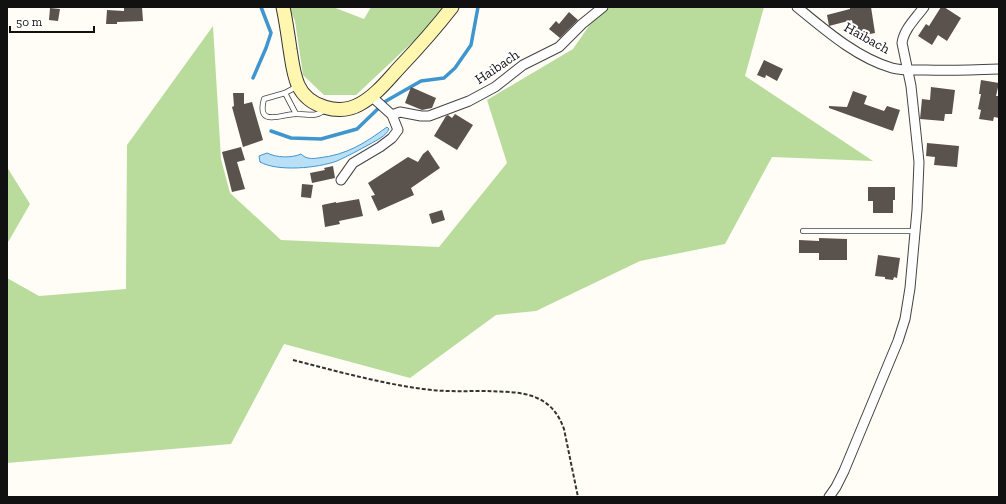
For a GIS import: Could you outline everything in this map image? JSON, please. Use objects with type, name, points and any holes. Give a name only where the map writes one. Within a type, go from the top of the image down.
[{"type":"main road","points":[[283,7],[294,74],[298,85],[308,99],[326,108],[338,110],[375,100],[452,7]]},
{"type":"street","name":"Haibach","points":[[390,113],[400,112],[429,116],[469,101],[495,87],[523,65],[559,47],[582,24],[603,7]]},
{"type":"street","name":"Haibach","points":[[797,7],[837,39],[851,48],[892,68],[908,70],[999,69]]},
{"type":"street","points":[[829,497],[844,471],[898,340],[904,319],[915,232],[919,162],[908,70],[903,49],[903,36],[924,7]]},
{"type":"street","points":[[342,180],[353,163],[380,147],[392,138],[398,130],[390,113],[375,100]]},
{"type":"lane","points":[[298,85],[285,93],[264,99],[264,113],[270,118],[296,114],[317,115],[326,108]]},
{"type":"lane","points":[[285,93],[296,114]]},
{"type":"lane","points":[[803,231],[915,232]]},
{"type":"path","points":[[293,360],[410,387],[446,391],[508,392],[524,394],[537,398],[547,403],[561,420],[578,497]]},
{"type":"green space","points":[[289,7],[333,7],[364,19],[371,7],[443,7],[419,36],[356,95],[324,95],[303,75],[295,21]]},
{"type":"green space","points":[[602,7],[764,7],[745,76],[873,161],[772,157],[725,244],[640,261],[536,311],[496,315],[410,378],[284,344],[231,444],[7,463],[7,278],[39,296],[126,289],[127,145],[213,26],[221,159],[230,193],[281,240],[439,247],[507,163],[487,100],[573,49]]},
{"type":"green space","points":[[7,167],[30,204],[7,244]]},
{"type":"water","points":[[387,127],[389,129],[384,136],[337,161],[319,166],[287,168],[260,162],[259,156],[267,153],[284,157],[301,154],[307,158],[338,154],[363,143]]},
{"type":"building","points":[[124,7],[142,7],[143,21],[106,24],[107,10],[124,11]]},
{"type":"building","points":[[850,7],[871,7],[875,33],[855,37],[852,20],[829,26],[827,15],[850,9]]},
{"type":"building","points":[[941,7],[944,7],[961,18],[947,41],[938,35],[932,45],[918,36],[926,24],[929,26]]},
{"type":"building","points":[[50,8],[60,9],[58,21],[49,20]]},
{"type":"building","points":[[569,12],[578,20],[560,38],[549,29],[556,21],[559,24]]},
{"type":"building","points":[[764,60],[783,69],[777,81],[766,75],[765,78],[757,75]]},
{"type":"building","points":[[981,80],[999,83],[996,96],[999,96],[999,118],[994,117],[993,121],[979,119],[981,110],[978,109],[981,94],[979,94]]},
{"type":"building","points":[[411,87],[436,98],[432,108],[422,110],[405,103]]},
{"type":"building","points":[[931,87],[955,90],[952,114],[945,114],[944,121],[920,119],[922,99],[930,100]]},
{"type":"building","points":[[853,91],[867,96],[864,104],[884,111],[887,106],[900,110],[893,131],[829,108],[829,106],[847,107]]},
{"type":"building","points":[[233,93],[244,93],[244,104],[252,102],[263,140],[243,147],[232,107],[234,106]]},
{"type":"building","points":[[455,114],[473,125],[457,150],[434,136],[446,116],[448,115],[452,118]]},
{"type":"building","points":[[927,143],[959,146],[957,167],[934,165],[935,157],[926,156]]},
{"type":"building","points":[[241,147],[245,160],[237,162],[245,189],[232,192],[222,152]]},
{"type":"building","points":[[428,150],[440,168],[411,188],[414,195],[378,211],[371,196],[375,195],[368,183],[408,157],[418,162],[423,154]]},
{"type":"building","points":[[333,166],[335,178],[312,183],[310,173],[325,170],[324,168]]},
{"type":"building","points":[[302,184],[313,185],[311,198],[301,197]]},
{"type":"building","points":[[868,187],[895,187],[893,213],[873,213],[873,201],[868,201]]},
{"type":"building","points":[[359,199],[363,216],[339,221],[340,224],[325,227],[322,205]]},
{"type":"building","points":[[442,210],[445,220],[432,224],[429,214]]},
{"type":"building","points":[[819,238],[847,239],[847,260],[819,260],[819,253],[799,253],[799,240],[819,241]]},
{"type":"building","points":[[878,255],[900,258],[897,278],[894,277],[893,280],[875,276]]},
{"type":"waterway","points":[[253,78],[271,33],[261,7]]},
{"type":"waterway","points":[[271,131],[291,138],[321,139],[357,129],[386,101],[421,81],[444,78],[455,68],[471,45],[478,7]]}]
